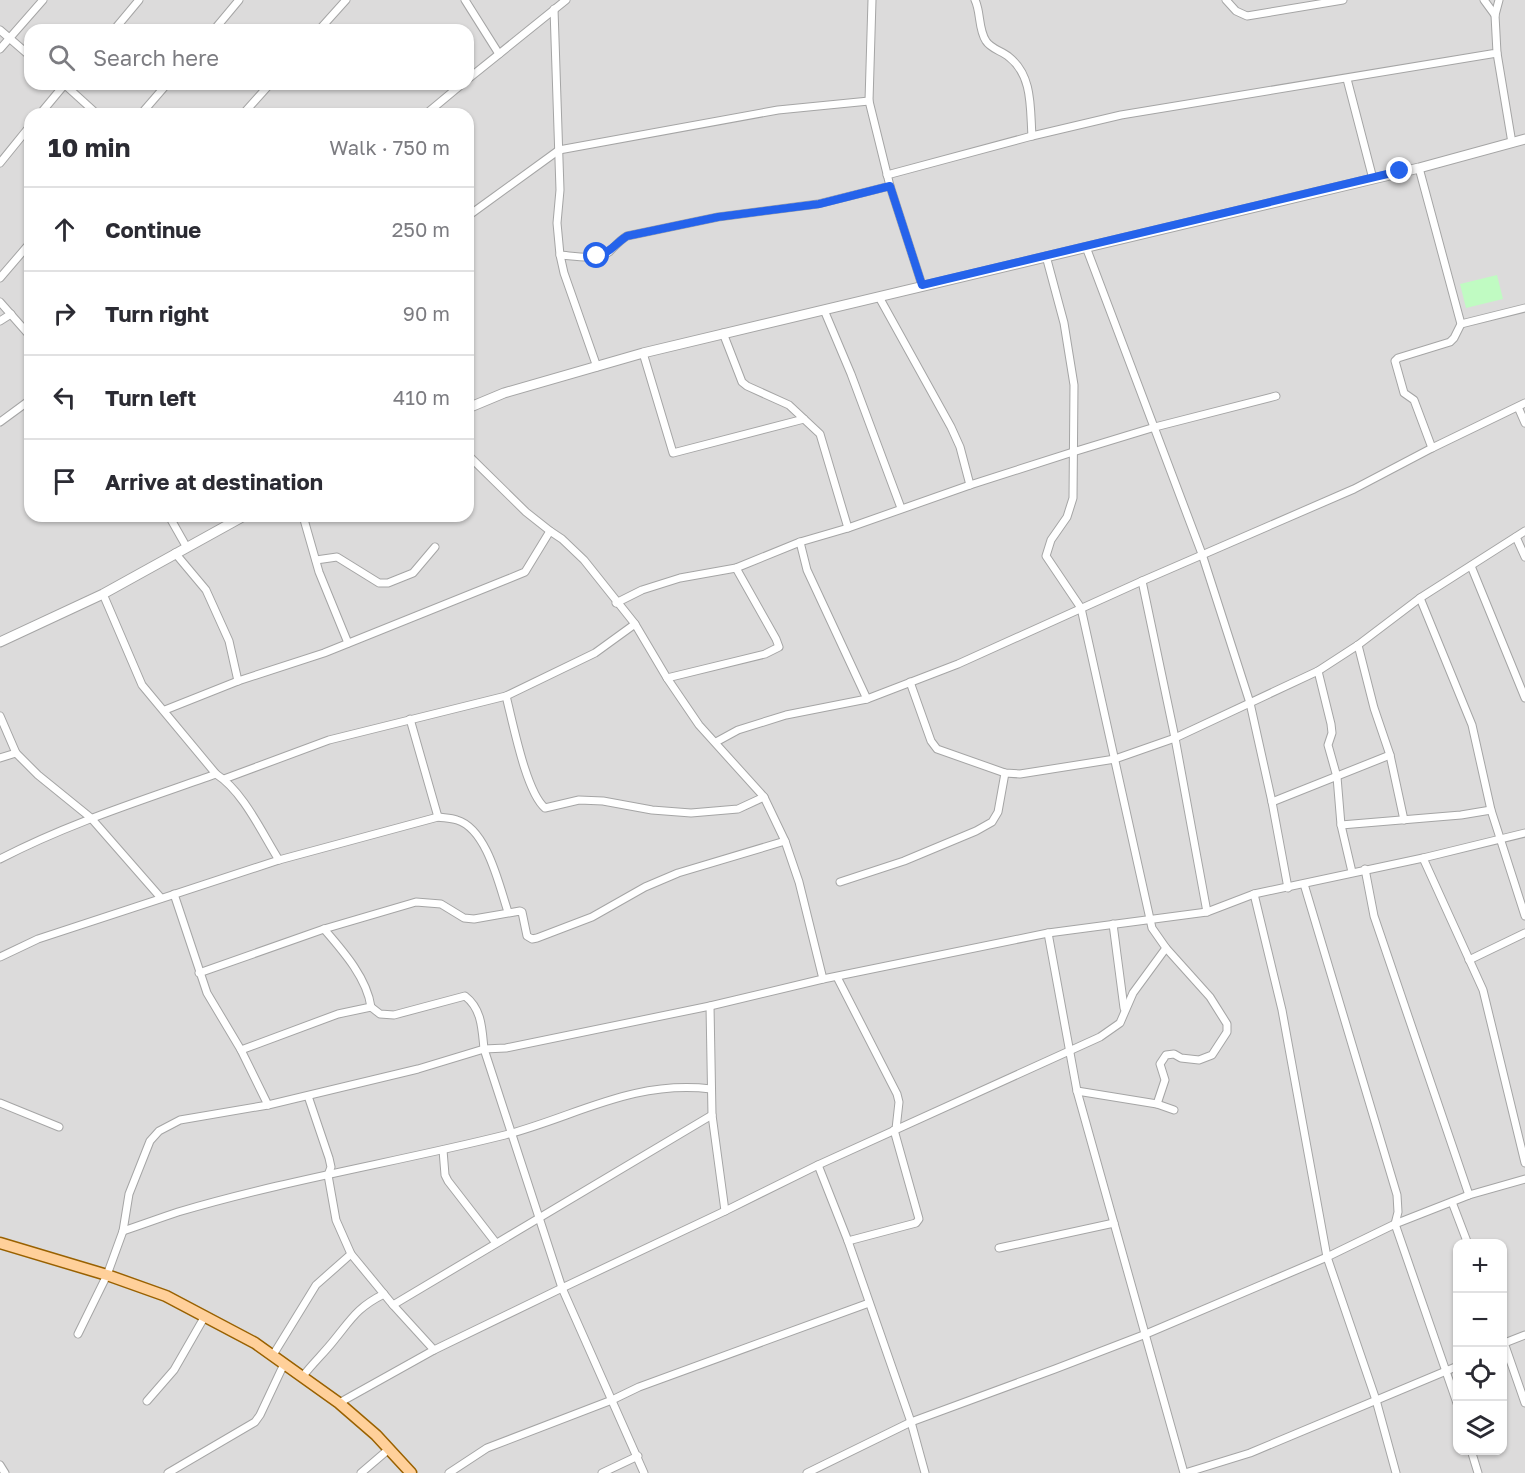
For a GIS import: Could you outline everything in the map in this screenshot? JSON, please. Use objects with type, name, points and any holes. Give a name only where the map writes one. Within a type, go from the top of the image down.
[{"type":"main road","points":[[0,1243],[107,1275],[166,1296],[205,1316],[273,1355],[303,1376],[376,1435],[411,1473]]},
{"type":"street","points":[[0,49],[43,0]]},
{"type":"street","points":[[119,24],[139,0]]},
{"type":"street","points":[[219,24],[240,0]]},
{"type":"street","points":[[324,24],[346,0]]},
{"type":"street","points":[[465,0],[499,54]]},
{"type":"street","points":[[474,74],[566,0]]},
{"type":"street","points":[[872,0],[868,101],[890,186],[922,285]]},
{"type":"street","points":[[977,0],[984,39],[989,45],[1010,57],[1024,75],[1028,85],[1032,136]]},
{"type":"street","points":[[1226,0],[1236,11],[1247,16],[1343,0]]},
{"type":"street","points":[[1484,0],[1495,15]]},
{"type":"street","points":[[1499,0],[1495,15],[1497,53],[1512,143]]},
{"type":"street","points":[[554,9],[560,150],[557,223],[560,255],[564,273],[597,367]]},
{"type":"street","points":[[0,30],[24,51]]},
{"type":"street","points":[[887,175],[1121,115],[1497,53]]},
{"type":"street","points":[[1347,79],[1373,179]]},
{"type":"street","points":[[45,108],[59,90]]},
{"type":"street","points":[[71,90],[90,108]]},
{"type":"street","points":[[146,108],[162,90]]},
{"type":"street","points":[[248,108],[265,90]]},
{"type":"street","points":[[433,108],[455,90]]},
{"type":"street","points":[[474,212],[560,150],[778,110],[868,101]]},
{"type":"street","points":[[0,163],[24,133]]},
{"type":"street","points":[[474,406],[504,393],[644,353],[1419,168],[1525,139]]},
{"type":"street","points":[[1419,168],[1461,324],[1450,342],[1398,358],[1395,361],[1404,393],[1414,400],[1432,448]]},
{"type":"street","points":[[560,255],[597,256],[609,251],[627,236],[718,217],[819,204],[890,186]]},
{"type":"street","points":[[1086,247],[1202,554],[1250,703],[1272,802],[1287,888]]},
{"type":"street","points":[[0,278],[24,250]]},
{"type":"street","points":[[1046,256],[1064,323],[1074,384],[1072,498],[1067,517],[1051,540],[1046,556],[1080,608],[1152,928],[1166,948],[1210,997],[1227,1024],[1227,1032],[1212,1055],[1199,1060],[1182,1058],[1174,1054],[1166,1055],[1160,1064],[1165,1080],[1160,1089],[1157,1104]]},
{"type":"street","points":[[879,297],[951,427],[960,447],[970,484]]},
{"type":"street","points":[[0,302],[24,329]]},
{"type":"street","points":[[1461,324],[1525,308]]},
{"type":"street","points":[[824,310],[851,374],[901,508]]},
{"type":"street","points":[[0,321],[10,314]]},
{"type":"street","points":[[723,333],[742,382],[789,405],[820,434],[848,528]]},
{"type":"street","points":[[644,353],[674,453],[804,419]]},
{"type":"street","points":[[616,603],[642,590],[680,578],[735,568],[800,542],[1072,452],[1155,427],[1276,396]]},
{"type":"street","points":[[0,422],[24,404]]},
{"type":"street","points":[[716,742],[738,730],[786,715],[867,699],[958,664],[1142,580],[1354,489],[1522,405],[1525,423]]},
{"type":"street","points":[[474,461],[526,512],[562,538],[584,560],[635,624],[667,678],[699,725],[764,797],[785,841],[799,882],[823,980]]},
{"type":"street","points":[[172,522],[186,546]]},
{"type":"street","points":[[0,642],[103,594],[232,522]]},
{"type":"street","points":[[305,522],[319,572],[348,643]]},
{"type":"street","points":[[165,710],[238,681],[348,643],[525,572],[550,531]]},
{"type":"street","points":[[910,682],[931,741],[937,749],[1005,773],[1041,772],[1115,759],[1175,738],[1318,671],[1358,645],[1420,597],[1525,531]]},
{"type":"street","points":[[1516,537],[1525,557]]},
{"type":"street","points":[[800,542],[807,570],[867,699]]},
{"type":"street","points":[[316,560],[337,557],[379,583],[388,584],[413,573],[435,547]]},
{"type":"street","points":[[175,553],[206,590],[229,641],[238,681]]},
{"type":"street","points":[[1471,566],[1525,698]]},
{"type":"street","points":[[667,678],[765,654],[779,647],[777,639],[735,568]]},
{"type":"street","points":[[1142,580],[1175,738],[1207,912]]},
{"type":"street","points":[[103,594],[142,684],[216,774],[237,792],[279,860]]},
{"type":"street","points":[[1420,597],[1472,725],[1491,810],[1525,916]]},
{"type":"street","points":[[224,779],[329,740],[506,696],[595,653],[635,624]]},
{"type":"street","points":[[1358,645],[1374,708],[1390,755],[1404,820]]},
{"type":"street","points":[[1318,671],[1332,733],[1328,745],[1336,777],[1341,825],[1352,872]]},
{"type":"street","points":[[506,696],[526,771],[538,802],[545,808],[579,800],[691,813],[738,809],[764,797]]},
{"type":"street","points":[[0,716],[16,753],[38,775],[91,818],[161,898]]},
{"type":"street","points":[[410,719],[438,817]]},
{"type":"street","points":[[0,758],[16,753]]},
{"type":"street","points":[[1272,802],[1390,755]]},
{"type":"street","points":[[840,882],[904,861],[992,822],[998,812],[1005,773]]},
{"type":"street","points":[[0,859],[33,842],[91,818],[216,774]]},
{"type":"street","points":[[1341,825],[1491,810]]},
{"type":"street","points":[[0,957],[38,939],[279,860],[438,817],[459,820],[473,831],[484,846],[508,912]]},
{"type":"street","points":[[78,1334],[107,1275],[123,1231],[129,1194],[150,1141],[159,1131],[180,1120],[308,1096],[418,1069],[484,1048],[506,1048],[1048,933],[1207,912],[1254,894],[1304,885],[1525,833]]},
{"type":"street","points":[[199,973],[324,929],[416,902],[441,904],[464,918],[474,919],[508,912],[522,912],[527,936],[532,939],[537,938],[592,917],[645,887],[678,873],[785,841]]},
{"type":"street","points":[[1423,858],[1483,990],[1525,1163]]},
{"type":"street","points":[[1365,869],[1374,916],[1469,1195]]},
{"type":"street","points":[[1304,885],[1397,1194],[1398,1212],[1395,1224],[1456,1401]]},
{"type":"street","points":[[174,894],[207,993],[241,1050],[268,1105]]},
{"type":"street","points":[[1254,894],[1282,1010],[1327,1257],[1376,1400],[1396,1473]]},
{"type":"street","points":[[1113,924],[1124,1010]]},
{"type":"street","points":[[324,929],[343,951],[370,996],[371,1007],[380,1014],[394,1015],[465,996],[476,1006],[484,1048],[562,1288],[644,1473]]},
{"type":"street","points":[[1048,933],[1077,1091],[1185,1473],[1250,1453],[1453,1368]]},
{"type":"street","points":[[1469,960],[1525,933]]},
{"type":"street","points":[[339,1404],[434,1350],[818,1165],[1070,1052],[1116,1027],[1133,993],[1166,948]]},
{"type":"street","points":[[837,977],[897,1094],[899,1102],[895,1130],[919,1216],[918,1222],[848,1241]]},
{"type":"street","points":[[710,1006],[712,1115],[725,1211]]},
{"type":"street","points":[[241,1050],[338,1014],[371,1007]]},
{"type":"street","points":[[123,1231],[179,1212],[328,1174],[512,1133],[599,1102],[659,1088],[687,1086],[711,1089]]},
{"type":"street","points":[[1077,1091],[1157,1104],[1174,1110]]},
{"type":"street","points":[[308,1096],[329,1158],[328,1174],[336,1220],[351,1254],[434,1350]]},
{"type":"street","points":[[0,1103],[59,1127]]},
{"type":"street","points":[[393,1305],[712,1115]]},
{"type":"street","points":[[443,1150],[445,1175],[496,1243]]},
{"type":"street","points":[[818,1165],[848,1241],[911,1422],[925,1473]]},
{"type":"street","points":[[807,1473],[911,1422],[1055,1370],[1146,1334],[1327,1257],[1395,1224],[1469,1195],[1525,1179]]},
{"type":"street","points":[[1452,1202],[1466,1239]]},
{"type":"street","points":[[999,1248],[1114,1222]]},
{"type":"street","points":[[273,1355],[316,1285],[351,1254]]},
{"type":"street","points":[[303,1376],[349,1319],[368,1302],[384,1294]]},
{"type":"street","points":[[449,1473],[487,1448],[639,1388],[869,1303]]},
{"type":"street","points":[[147,1401],[174,1371],[205,1316]]},
{"type":"street","points":[[1507,1340],[1525,1335]]},
{"type":"street","points":[[1505,1347],[1525,1403]]},
{"type":"street","points":[[168,1473],[180,1471],[255,1422],[284,1364]]},
{"type":"street","points":[[361,1473],[389,1449]]},
{"type":"street","points":[[1473,1455],[1478,1473]]},
{"type":"street","points":[[602,1473],[638,1456]]},
{"type":"street","points":[[0,1465],[5,1473]]},
{"type":"shaded area","points":[[0,0],[1525,0],[1525,1473],[0,1473]]},
{"type":"green space","points":[[1497,275],[1503,299],[1466,308],[1460,284]]},
{"type":"route","points":[[597,256],[603,255],[627,236],[718,217],[819,204],[890,186],[922,285],[1400,171]]}]
